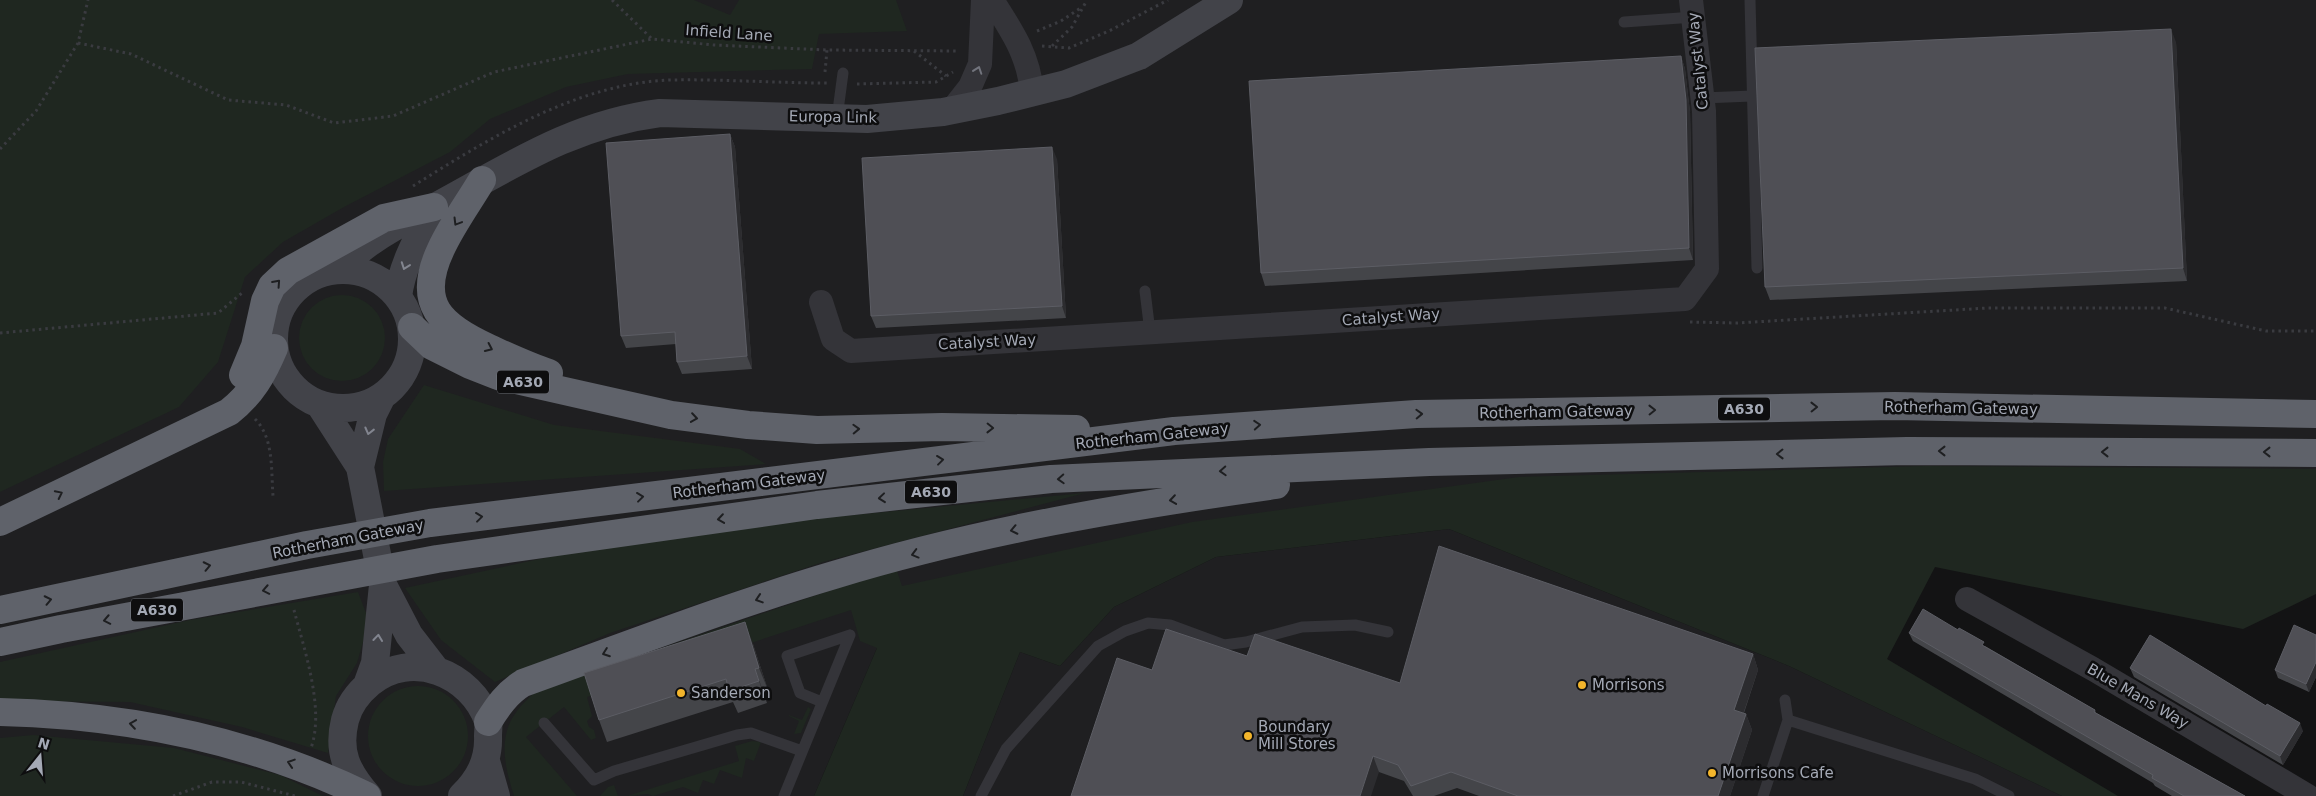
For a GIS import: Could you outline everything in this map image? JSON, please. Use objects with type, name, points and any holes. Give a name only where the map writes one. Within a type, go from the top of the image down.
[{"type":"highway","points":[[482,180],[441,249],[432,275],[431,292],[436,310],[444,322],[465,337],[518,362],[646,410]]},
{"type":"highway","points":[[212,419],[235,390],[248,367],[255,346],[265,301],[272,286],[288,271],[384,218],[434,207]]},
{"type":"highway","name":"A630","points":[[412,327],[432,346],[470,365],[498,376],[670,415],[748,425],[817,430],[942,427],[1174,431]]},
{"type":"highway","points":[[0,522],[229,412],[250,394],[263,375],[274,348]]},
{"type":"highway","name":"Rotherham Gateway","points":[[0,610],[307,546],[430,524],[1174,431],[1416,414],[1895,406],[2316,414]]},
{"type":"highway","name":"Rotherham Gateway","points":[[0,642],[314,581],[437,560],[817,505],[1051,479],[1429,462],[1907,451],[2316,453]]},
{"type":"highway","name":"A630","points":[[488,722],[511,690],[523,683],[714,614],[835,574],[962,541],[1132,506],[1429,462]]},
{"type":"highway","points":[[0,712],[43,713],[89,718],[193,734],[304,768],[367,796]]},
{"type":"main road","name":"Europa Link","points":[[336,270],[355,252],[395,226],[482,180],[573,134],[629,117],[660,113],[867,119],[907,117],[952,110],[1066,84],[1139,56],[1229,0]]},
{"type":"main road","points":[[398,296],[404,268],[413,246],[434,207]]},
{"type":"main road","points":[[360,467],[373,414],[382,396],[401,377],[407,365],[411,352],[412,327],[406,309],[398,296],[375,278],[356,271],[336,270],[321,273],[308,279],[286,300],[277,318],[274,348],[280,369],[293,387],[320,405],[346,408],[359,407],[382,396]]},
{"type":"main road","points":[[320,405],[360,467],[383,585],[409,635],[436,670]]},
{"type":"main road","points":[[367,686],[375,663],[383,585]]},
{"type":"main road","points":[[367,796],[353,779],[344,757],[342,734],[348,711],[360,691],[378,676],[400,668],[421,667],[436,670],[460,682],[475,697],[488,722],[489,746],[486,761],[475,782],[462,796]]},
{"type":"main road","points":[[486,761],[496,796]]},
{"type":"street","points":[[952,110],[970,87],[971,58],[983,0]]},
{"type":"street","points":[[992,0],[1030,70],[1032,93]]},
{"type":"street","name":"Catalyst Way","points":[[821,302],[833,339],[850,351],[1685,299],[1707,269],[1703,98],[1692,9]]},
{"type":"street","name":"Blue Mans Way","points":[[1967,599],[2092,669],[2309,796]]},
{"type":"street","points":[[2309,796],[2316,782]]},
{"type":"lane","points":[[1750,0],[1757,268]]},
{"type":"lane","points":[[1624,22],[1692,9]]},
{"type":"lane","points":[[837,118],[843,78]]},
{"type":"lane","points":[[1703,98],[1752,96]]},
{"type":"lane","points":[[1145,291],[1150,332]]},
{"type":"lane","points":[[981,796],[1006,749],[1098,646],[1125,631],[1148,623],[1170,625],[1224,645],[1246,642],[1302,627],[1355,625],[1388,632]]},
{"type":"lane","points":[[784,796],[850,635],[787,656],[800,693],[822,702]]},
{"type":"lane","points":[[1763,796],[1788,720],[1785,700]]},
{"type":"lane","points":[[1788,720],[1975,779],[2009,796]]},
{"type":"lane","points":[[544,722],[594,780],[624,768],[737,735],[751,733],[802,751]]},
{"type":"path","points":[[0,149],[36,111],[78,44],[88,0]]},
{"type":"path","points":[[612,0],[652,39]]},
{"type":"path","points":[[1052,46],[1072,27],[1087,0]]},
{"type":"path","points":[[1023,54],[1044,46],[1069,48],[1168,0]]},
{"type":"path","name":"Infield Lane","points":[[78,44],[131,54],[228,100],[286,105],[334,123],[393,116],[494,72],[652,39],[714,45],[827,50],[913,51],[971,58]]},
{"type":"path","points":[[827,50],[825,83],[843,78],[936,82],[964,66],[971,58]]},
{"type":"path","points":[[913,51],[946,76]]},
{"type":"path","points":[[0,333],[218,313],[244,291],[250,294]]},
{"type":"path","points":[[1685,299],[1684,321],[1737,322],[1988,308],[2164,308],[2266,331],[2316,331]]},
{"type":"path","points":[[239,404],[264,429],[270,453],[273,496]]},
{"type":"path","points":[[293,605],[308,668],[314,704],[313,744],[304,768]]},
{"type":"path","points":[[174,796],[212,782],[241,782],[295,796]]},
{"type":"shaded area","points":[[0,0],[2316,0],[2316,483],[1151,544],[877,648],[814,796],[0,796]]},
{"type":"shaded area","points":[[0,0],[694,0],[730,15],[739,0],[896,0],[907,31],[819,34],[812,69],[628,74],[566,87],[490,119],[450,152],[344,207],[283,242],[245,277],[218,362],[179,407],[0,492]]},
{"type":"shaded area","points":[[342,295],[358,299],[372,308],[381,322],[385,338],[381,354],[372,368],[358,377],[342,381],[326,377],[312,368],[303,354],[299,338],[303,322],[312,308],[326,299]]},
{"type":"shaded area","points":[[424,385],[554,425],[740,449],[766,464],[384,491],[383,462],[388,439]]},
{"type":"shaded area","points":[[1926,466],[2316,469],[2316,594],[2243,629],[1935,567],[1887,659],[2118,796],[2062,796],[1789,666],[1449,529],[1216,557],[1114,607],[1060,666],[1020,652],[963,796],[814,796],[877,648],[860,641],[851,610],[587,697],[592,716],[587,721],[589,727],[594,730],[596,738],[591,740],[564,707],[526,737],[577,796],[514,796],[508,774],[505,752],[507,731],[517,711],[536,691],[896,568],[902,586],[1192,522],[1519,477]]},
{"type":"shaded area","points":[[1085,493],[823,562],[610,633],[495,682],[441,640],[405,588],[577,551],[811,519]]},
{"type":"shaded area","points":[[1449,529],[1789,666],[2062,796],[963,796],[1020,652],[1060,666],[1114,607],[1216,557]]},
{"type":"shaded area","points":[[358,592],[369,621],[357,663],[336,696],[328,753],[242,727],[130,702],[0,701],[0,662],[190,620]]},
{"type":"shaded area","points":[[418,686],[437,690],[453,701],[464,717],[468,736],[464,755],[453,771],[437,782],[418,786],[399,782],[383,771],[372,755],[368,736],[372,717],[383,701],[399,690]]},
{"type":"shaded area","points":[[808,707],[811,709],[801,733],[794,734],[799,721],[789,715],[802,720]]},
{"type":"shaded area","points":[[33,735],[174,748],[280,775],[323,796],[0,796],[0,738]]},
{"type":"shaded area","points":[[752,741],[761,742],[754,761],[746,758],[742,778],[720,770],[714,784],[703,780],[698,793],[683,787],[653,796],[648,794],[627,796],[739,761],[735,746]]},
{"type":"shaded area","points":[[614,785],[618,796],[600,796],[608,787]]},
{"type":"building","points":[[2171,29],[2183,268],[1765,287],[1755,48]]},
{"type":"building","points":[[1681,56],[1686,100],[1689,248],[1261,273],[1249,81]]},
{"type":"building","points":[[730,134],[747,356],[677,362],[675,332],[621,336],[606,143]]},
{"type":"building","points":[[1052,147],[1062,306],[871,316],[862,158]]},
{"type":"building","points":[[1439,546],[1753,654],[1734,710],[1746,714],[1718,796],[1518,796],[1451,772],[1411,786],[1398,765],[1373,756],[1360,796],[1071,796],[1117,658],[1152,670],[1166,629],[1247,656],[1255,634],[1400,683]]},
{"type":"building","points":[[1923,609],[1958,630],[1959,628],[1984,642],[1982,645],[2095,710],[2094,712],[2245,796],[2184,796],[2152,778],[2153,775],[1909,633]]},
{"type":"building","points":[[745,622],[759,668],[755,669],[759,681],[729,691],[726,679],[599,720],[584,673]]},
{"type":"building","points":[[2294,625],[2316,635],[2316,662],[2306,684],[2275,670]]},
{"type":"building","points":[[2150,635],[2266,706],[2267,704],[2300,723],[2280,756],[2130,668]]},
{"type":"place","name":"Morrisons","points":[[1582,685]]},
{"type":"place","name":"Sanderson","points":[[681,693]]},
{"type":"place","name":"Boundary Mill Stores","points":[[1248,736]]},
{"type":"place","name":"Morrisons Cafe","points":[[1712,773]]}]
